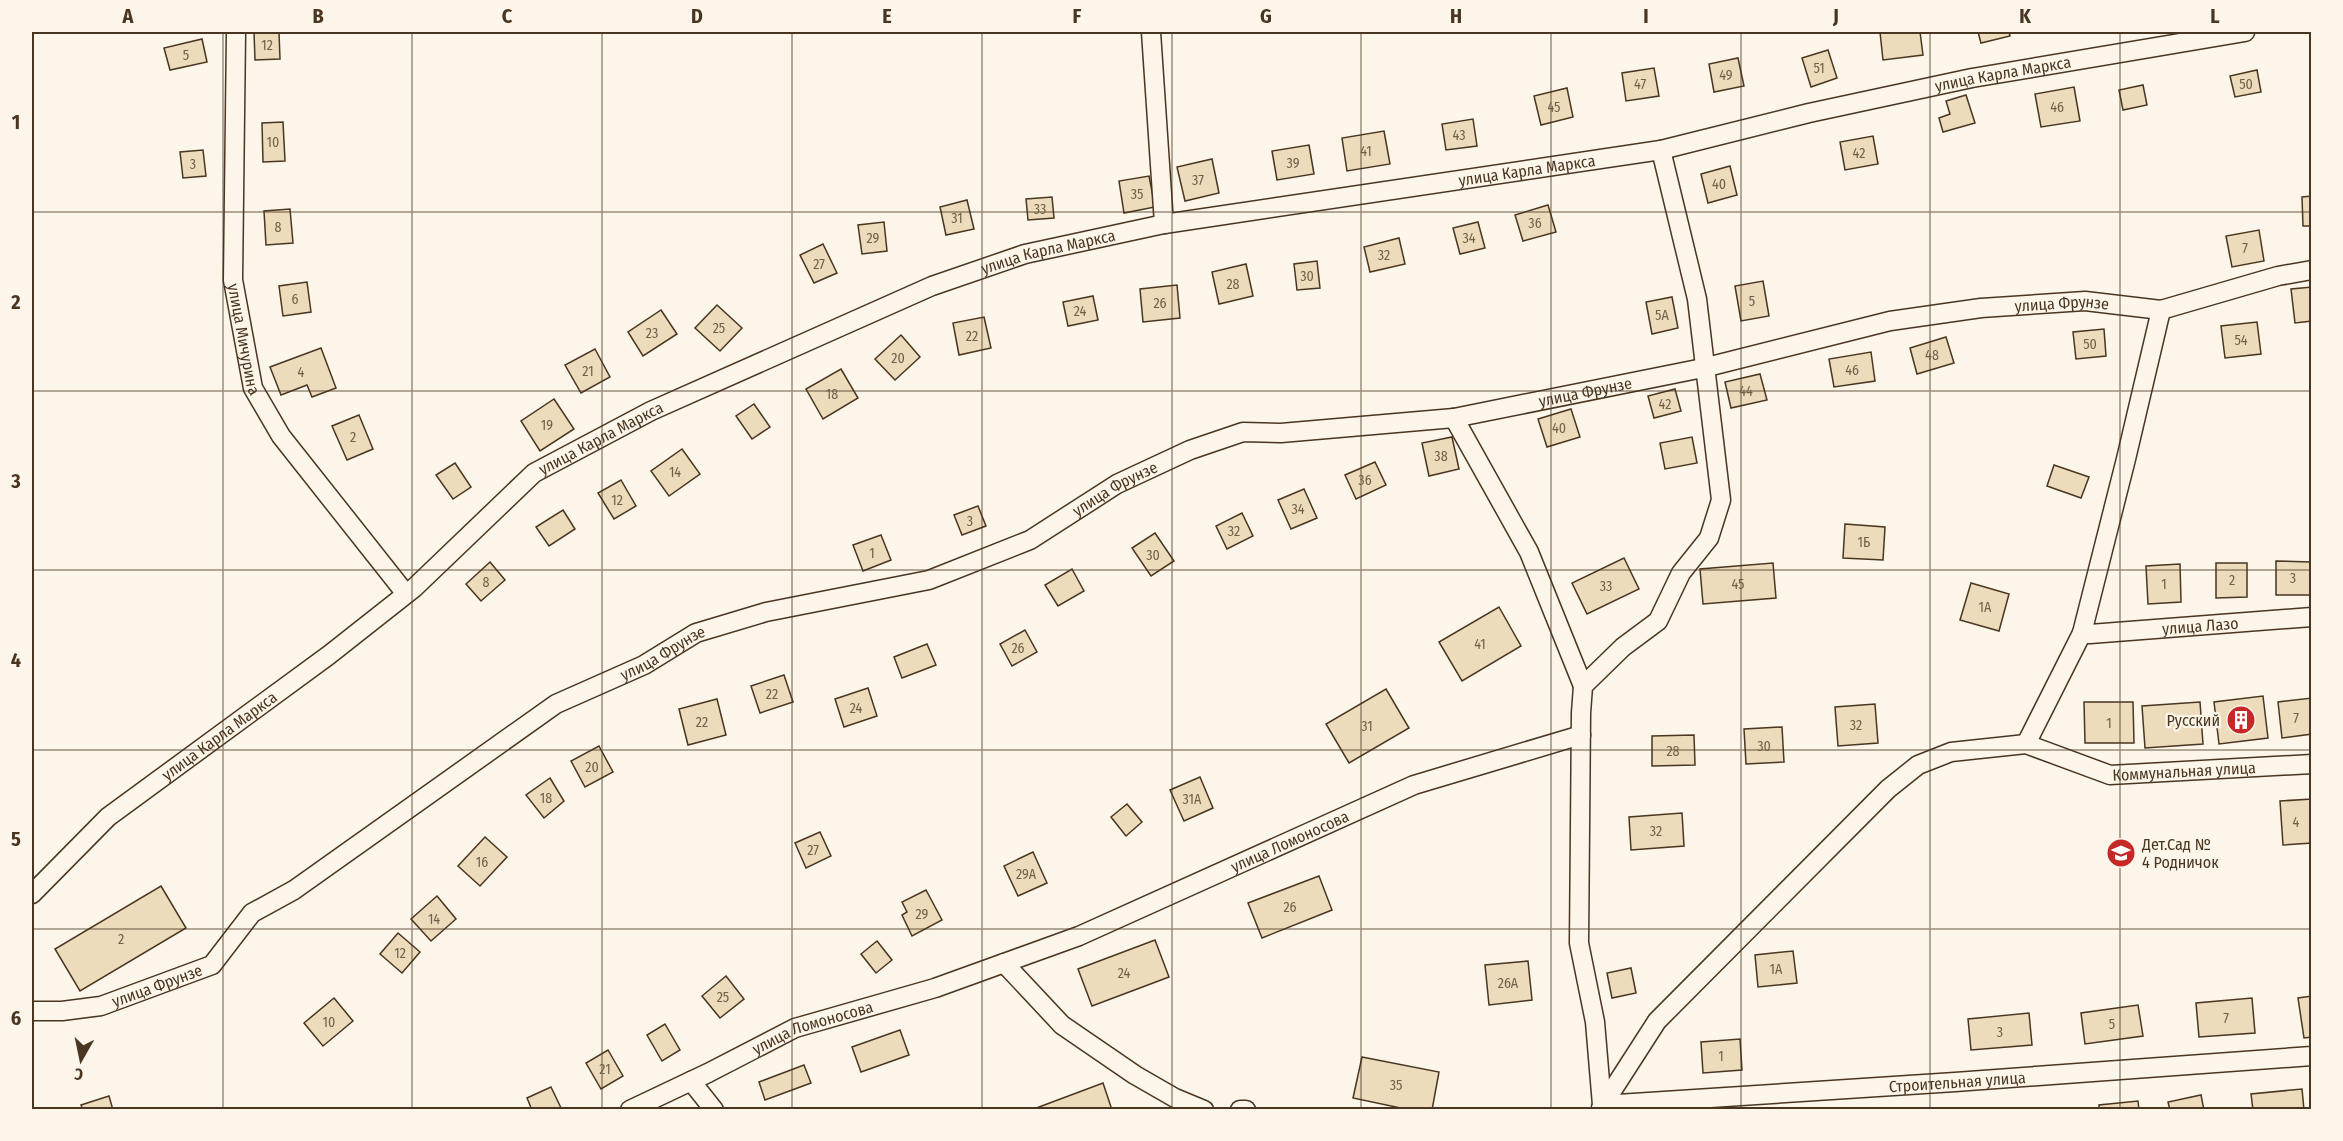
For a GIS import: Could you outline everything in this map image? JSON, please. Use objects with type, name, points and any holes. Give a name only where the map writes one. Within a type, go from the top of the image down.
[{"type":"street","name":"улица Мичурина","points":[[236,32],[233,280],[253,388],[281,436],[406,594]]},
{"type":"street","points":[[1151,32],[1164,224]]},
{"type":"street","name":"улица Карла Маркса","points":[[32,894],[108,817],[328,655],[406,594],[534,473],[651,411],[932,286],[1025,254],[1164,224],[1661,150],[1809,113],[1972,78],[2245,32]]},
{"type":"street","points":[[1583,686],[1623,647],[1658,621],[1681,573],[1708,538],[1721,500],[1696,299],[1661,150]]},
{"type":"street","name":"улица Фрунзе","points":[[32,1011],[62,1011],[101,1006],[212,965],[252,913],[294,890],[556,704],[644,665],[696,633],[766,612],[929,579],[1030,540],[1117,484],[1190,450],[1243,432],[1281,433],[1454,418],[1704,368],[1890,321],[1981,308],[2085,301],[2161,310],[2278,276],[2312,270]]},
{"type":"street","points":[[1601,1107],[1657,1021],[1888,789],[1918,765],[1951,753],[2026,744],[2086,633],[2161,310]]},
{"type":"street","points":[[1454,418],[1529,552],[1583,686],[1580,943],[1595,1022],[1601,1107]]},
{"type":"street","name":"улица Лазо","points":[[2086,633],[2312,617]]},
{"type":"street","name":"улица Ломоносова","points":[[630,1110],[795,1028],[935,988],[1078,936],[1414,785],[1581,735]]},
{"type":"street","name":"Коммунальная улица","points":[[2026,744],[2110,775],[2312,764]]},
{"type":"street","points":[[1004,963],[1062,1025],[1175,1098],[1204,1110]]},
{"type":"street","name":"Строительная улица","points":[[1601,1107],[2312,1056]]},
{"type":"street","points":[[692,1081],[714,1110]]},
{"type":"street","points":[[1240,1110],[1246,1110]]},
{"type":"building","points":[[254,32],[279,32],[280,59],[255,60]]},
{"type":"building","points":[[1880,32],[1920,32],[1923,55],[1883,60]]},
{"type":"building","points":[[1978,32],[2009,32],[2010,36],[1981,43]]},
{"type":"building","points":[[202,39],[207,62],[170,70],[164,48]]},
{"type":"building","points":[[1828,50],[1837,78],[1811,87],[1802,58]]},
{"type":"building","points":[[1738,58],[1744,86],[1714,92],[1709,64]]},
{"type":"building","points":[[1654,68],[1659,96],[1626,101],[1622,73]]},
{"type":"building","points":[[2257,70],[2261,92],[2235,97],[2230,76]]},
{"type":"building","points":[[2143,85],[2147,105],[2123,110],[2119,90]]},
{"type":"building","points":[[2074,87],[2080,121],[2041,127],[2035,94]]},
{"type":"building","points":[[1567,88],[1573,117],[1541,125],[1534,96]]},
{"type":"building","points":[[1966,95],[1975,123],[1943,132],[1939,118],[1950,114],[1946,101]]},
{"type":"building","points":[[1473,119],[1477,146],[1446,150],[1442,124]]},
{"type":"building","points":[[283,122],[285,161],[263,162],[262,123]]},
{"type":"building","points":[[1384,131],[1390,164],[1347,171],[1342,138]]},
{"type":"building","points":[[1873,136],[1878,164],[1845,170],[1840,142]]},
{"type":"building","points":[[1309,145],[1314,174],[1277,180],[1272,151]]},
{"type":"building","points":[[203,150],[206,176],[183,178],[180,152]]},
{"type":"building","points":[[1212,159],[1219,193],[1185,201],[1177,167]]},
{"type":"building","points":[[1730,166],[1737,195],[1708,203],[1701,174]]},
{"type":"building","points":[[1149,176],[1155,207],[1124,213],[1119,181]]},
{"type":"building","points":[[2312,196],[2312,226],[2303,226],[2302,197]]},
{"type":"building","points":[[1052,197],[1054,218],[1028,220],[1026,199]]},
{"type":"building","points":[[967,200],[974,229],[946,235],[940,207]]},
{"type":"building","points":[[1548,205],[1556,232],[1523,241],[1515,215]]},
{"type":"building","points":[[290,209],[293,243],[266,245],[264,211]]},
{"type":"building","points":[[884,222],[887,251],[862,254],[858,225]]},
{"type":"building","points":[[1478,222],[1485,248],[1460,254],[1453,228]]},
{"type":"building","points":[[2259,230],[2264,261],[2232,267],[2226,236]]},
{"type":"building","points":[[1399,238],[1405,264],[1370,272],[1364,247]]},
{"type":"building","points":[[823,244],[837,273],[814,283],[800,255]]},
{"type":"building","points":[[1317,261],[1320,288],[1297,290],[1294,264]]},
{"type":"building","points":[[1246,264],[1253,296],[1219,304],[1212,272]]},
{"type":"building","points":[[1763,281],[1769,316],[1741,321],[1735,286]]},
{"type":"building","points":[[307,282],[311,312],[283,316],[279,286]]},
{"type":"building","points":[[1177,285],[1180,318],[1143,322],[1140,289]]},
{"type":"building","points":[[2312,287],[2312,321],[2295,323],[2291,289]]},
{"type":"building","points":[[1093,296],[1098,320],[1068,326],[1063,302]]},
{"type":"building","points":[[1672,297],[1678,328],[1652,334],[1646,302]]},
{"type":"building","points":[[717,305],[742,328],[720,351],[695,328]]},
{"type":"building","points":[[661,310],[677,334],[643,356],[628,332]]},
{"type":"building","points":[[984,317],[991,348],[959,355],[953,323]]},
{"type":"building","points":[[2257,322],[2261,354],[2225,358],[2221,326]]},
{"type":"building","points":[[2104,329],[2106,356],[2076,359],[2073,332]]},
{"type":"building","points":[[901,335],[920,357],[895,380],[875,359]]},
{"type":"building","points":[[1946,337],[1954,363],[1917,374],[1910,348]]},
{"type":"building","points":[[321,348],[336,388],[312,397],[307,385],[281,395],[270,367]]},
{"type":"building","points":[[595,349],[610,377],[581,393],[565,365]]},
{"type":"building","points":[[1871,352],[1875,381],[1834,387],[1829,359]]},
{"type":"building","points":[[841,369],[858,398],[823,419],[806,389]]},
{"type":"building","points":[[1760,374],[1767,400],[1731,408],[1725,382]]},
{"type":"building","points":[[1675,389],[1681,411],[1654,418],[1648,396]]},
{"type":"building","points":[[554,399],[574,429],[540,451],[521,421]]},
{"type":"building","points":[[754,404],[770,427],[752,439],[736,416]]},
{"type":"building","points":[[1571,409],[1580,437],[1547,447],[1538,419]]},
{"type":"building","points":[[359,415],[373,449],[347,460],[332,426]]},
{"type":"building","points":[[1452,437],[1459,469],[1429,476],[1422,443]]},
{"type":"building","points":[[1692,437],[1697,463],[1665,469],[1660,443]]},
{"type":"building","points":[[682,449],[700,474],[669,496],[651,471]]},
{"type":"building","points":[[1375,462],[1386,485],[1356,499],[1345,475]]},
{"type":"building","points":[[455,463],[471,487],[453,499],[436,475]]},
{"type":"building","points":[[2054,465],[2089,477],[2081,498],[2047,486]]},
{"type":"building","points":[[621,480],[636,506],[614,519],[598,493]]},
{"type":"building","points":[[1304,489],[1317,518],[1291,529],[1278,500]]},
{"type":"building","points":[[978,506],[986,526],[962,535],[954,515]]},
{"type":"building","points":[[563,510],[575,529],[549,546],[536,527]]},
{"type":"building","points":[[1242,513],[1253,536],[1227,549],[1216,526]]},
{"type":"building","points":[[1845,524],[1885,527],[1883,560],[1843,558]]},
{"type":"building","points":[[1155,533],[1174,561],[1151,576],[1132,548]]},
{"type":"building","points":[[881,535],[891,560],[863,571],[853,545]]},
{"type":"building","points":[[1624,558],[1639,589],[1587,614],[1572,583]]},
{"type":"building","points":[[2276,561],[2310,562],[2310,595],[2276,595]]},
{"type":"building","points":[[490,562],[505,580],[481,601],[466,584]]},
{"type":"building","points":[[1773,563],[1776,598],[1703,604],[1700,569]]},
{"type":"building","points":[[2216,563],[2247,563],[2247,597],[2216,598]]},
{"type":"building","points":[[2180,564],[2181,602],[2148,604],[2146,566]]},
{"type":"building","points":[[1072,569],[1084,591],[1058,606],[1045,585]]},
{"type":"building","points":[[1971,583],[2009,594],[1999,631],[1960,620]]},
{"type":"building","points":[[1499,607],[1521,646],[1462,681],[1439,642]]},
{"type":"building","points":[[1025,630],[1037,652],[1012,666],[1000,644]]},
{"type":"building","points":[[927,644],[936,665],[902,678],[894,657]]},
{"type":"building","points":[[784,675],[793,702],[760,713],[751,686]]},
{"type":"building","points":[[868,688],[877,716],[844,727],[835,699]]},
{"type":"building","points":[[1386,689],[1409,728],[1349,763],[1326,724]]},
{"type":"building","name":"Русский","points":[[2263,696],[2268,738],[2219,744],[2214,702]]},
{"type":"building","points":[[2312,698],[2312,734],[2282,738],[2278,702]]},
{"type":"building","points":[[717,699],[726,735],[688,745],[679,709]]},
{"type":"building","points":[[2084,702],[2133,702],[2134,743],[2085,743]]},
{"type":"building","points":[[2200,702],[2203,744],[2145,748],[2142,706]]},
{"type":"building","points":[[1875,704],[1878,743],[1838,746],[1835,707]]},
{"type":"building","points":[[1782,727],[1784,762],[1746,764],[1744,729]]},
{"type":"building","points":[[1694,735],[1695,765],[1652,766],[1652,736]]},
{"type":"building","points":[[599,746],[613,772],[585,787],[571,761]]},
{"type":"building","points":[[1200,777],[1213,808],[1184,821],[1170,790]]},
{"type":"building","points":[[550,778],[564,801],[544,818],[526,795]]},
{"type":"building","points":[[2312,799],[2312,843],[2283,845],[2280,801]]},
{"type":"building","points":[[1127,804],[1142,822],[1126,836],[1111,817]]},
{"type":"building","points":[[1682,813],[1684,846],[1631,850],[1629,817]]},
{"type":"building","points":[[820,832],[831,856],[806,868],[795,843]]},
{"type":"building","points":[[485,837],[507,857],[480,886],[458,866]]},
{"type":"building","points":[[1033,852],[1047,883],[1018,896],[1004,866]]},
{"type":"building","points":[[1319,876],[1332,910],[1262,938],[1248,903]]},
{"type":"building","points":[[161,886],[186,928],[80,991],[55,949]]},
{"type":"building","points":[[926,890],[942,920],[912,936],[902,915],[907,912],[902,902]]},
{"type":"building","points":[[437,896],[456,919],[431,941],[411,919]]},
{"type":"building","points":[[398,933],[420,952],[402,973],[380,954]]},
{"type":"building","points":[[1155,940],[1169,977],[1092,1006],[1078,969]]},
{"type":"building","points":[[877,941],[892,960],[876,973],[861,954]]},
{"type":"building","points":[[1793,951],[1797,983],[1758,987],[1755,955]]},
{"type":"building","points":[[1528,961],[1532,1000],[1489,1005],[1485,965]]},
{"type":"building","points":[[1631,968],[1636,993],[1612,998],[1607,973]]},
{"type":"building","points":[[726,976],[744,999],[720,1018],[702,996]]},
{"type":"building","points":[[2312,996],[2312,1037],[2304,1038],[2298,998]]},
{"type":"building","points":[[334,998],[353,1021],[323,1046],[304,1023]]},
{"type":"building","points":[[2252,998],[2255,1033],[2199,1037],[2196,1003]]},
{"type":"building","points":[[2138,1005],[2143,1036],[2085,1044],[2081,1013]]},
{"type":"building","points":[[2029,1013],[2032,1045],[1971,1050],[1968,1019]]},
{"type":"building","points":[[665,1024],[680,1050],[662,1061],[647,1035]]},
{"type":"building","points":[[900,1030],[909,1055],[861,1072],[852,1047]]},
{"type":"building","points":[[1740,1039],[1742,1070],[1703,1073],[1701,1042]]},
{"type":"building","points":[[608,1050],[623,1076],[601,1089],[586,1063]]},
{"type":"building","points":[[1362,1057],[1439,1072],[1432,1110],[1410,1110],[1353,1098]]},
{"type":"building","points":[[804,1065],[811,1083],[765,1100],[759,1082]]},
{"type":"building","points":[[1103,1083],[1112,1110],[1031,1110]]},
{"type":"building","points":[[551,1087],[562,1110],[532,1110],[527,1098]]},
{"type":"building","points":[[2302,1089],[2304,1110],[2253,1110],[2251,1094]]},
{"type":"building","points":[[2201,1095],[2204,1110],[2170,1110],[2168,1102]]},
{"type":"building","points":[[109,1096],[113,1110],[83,1110],[81,1105]]},
{"type":"building","points":[[2138,1101],[2139,1110],[2099,1110],[2099,1105]]},
{"type":"place","name":"Русский","points":[[2241,720]]},
{"type":"place","name":"Дет.Сад № 4 Родничок","points":[[2121,853]]}]
